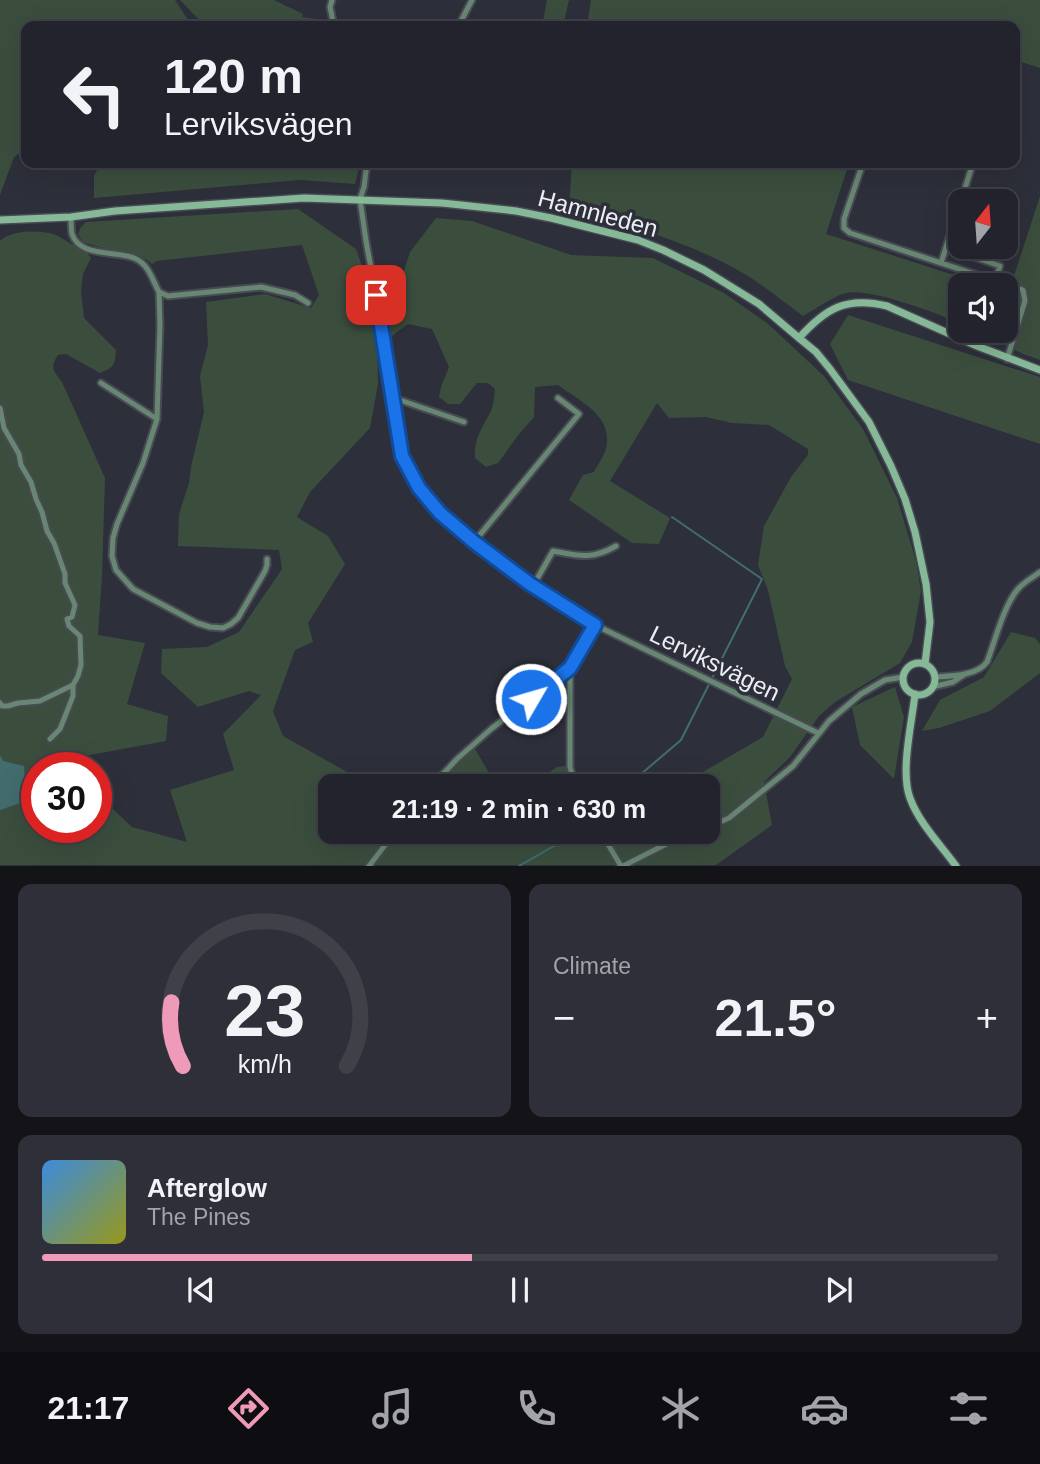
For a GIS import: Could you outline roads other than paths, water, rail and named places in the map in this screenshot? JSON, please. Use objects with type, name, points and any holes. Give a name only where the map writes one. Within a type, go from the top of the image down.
[{"type":"main road","name":"Hamnleden","points":[[0,220],[71,217],[115,211],[304,198],[442,203],[516,211],[638,240],[704,270],[759,304],[816,352],[869,422],[905,499],[915,532],[926,584],[930,622],[925,664]]},
{"type":"main road","points":[[799,338],[835,307],[856,302],[873,302],[1007,359],[1040,370]]},
{"type":"main road","points":[[925,664],[932,669],[935,677],[932,687],[925,694],[915,694],[905,686],[903,677],[911,665],[925,664]]},
{"type":"main road","points":[[915,694],[906,784],[916,813],[956,866]]},
{"type":"street","points":[[332,0],[330,7],[333,21]]},
{"type":"street","points":[[461,21],[472,0]]},
{"type":"street","points":[[360,199],[366,168]]},
{"type":"street","points":[[861,168],[844,219],[844,228],[850,233],[971,273]]},
{"type":"street","points":[[965,189],[971,168]]},
{"type":"street","name":"Lerviksvägen","points":[[360,199],[402,456],[419,488],[440,513],[533,586],[595,625],[818,733]]},
{"type":"street","points":[[71,217],[72,235],[78,243],[86,248],[108,254],[129,255],[136,259],[143,264],[159,292],[158,419],[113,538],[112,556],[116,570],[133,589],[197,623],[223,628],[238,618],[265,571],[267,559]]},
{"type":"street","points":[[941,263],[948,241]]},
{"type":"street","points":[[946,247],[1000,266],[998,273]]},
{"type":"street","points":[[159,292],[169,296],[261,287],[295,295],[308,303]]},
{"type":"street","points":[[1018,288],[1023,290],[1025,301],[1018,324]]},
{"type":"street","points":[[1007,359],[1012,343]]},
{"type":"street","points":[[101,383],[158,419]]},
{"type":"street","points":[[391,397],[464,422]]},
{"type":"street","points":[[474,542],[579,414],[558,398]]},
{"type":"street","points":[[0,408],[4,428],[19,454],[21,466],[32,482],[47,531],[65,575],[65,583],[75,605],[72,617],[67,619],[69,626],[80,636],[81,665],[73,685],[73,696],[60,729],[51,738]]},
{"type":"street","points":[[533,586],[553,551],[570,555],[593,555],[616,546]]},
{"type":"street","points":[[932,687],[953,682],[983,667],[1015,592],[1040,572]]},
{"type":"street","points":[[443,774],[491,729],[570,668],[595,625]]},
{"type":"street","points":[[570,668],[572,774]]},
{"type":"street","points":[[935,677],[968,673]]},
{"type":"street","points":[[720,822],[729,818],[793,766],[834,716],[861,694],[885,680],[903,677]]},
{"type":"street","points":[[0,703],[2,706],[8,706],[40,701],[73,685]]},
{"type":"street","points":[[369,866],[386,844]]},
{"type":"street","points":[[608,844],[622,866],[666,844]]},
{"type":"waterway","points":[[641,774],[681,740],[762,579],[672,517]]},
{"type":"waterway","points":[[519,866],[557,844]]}]
